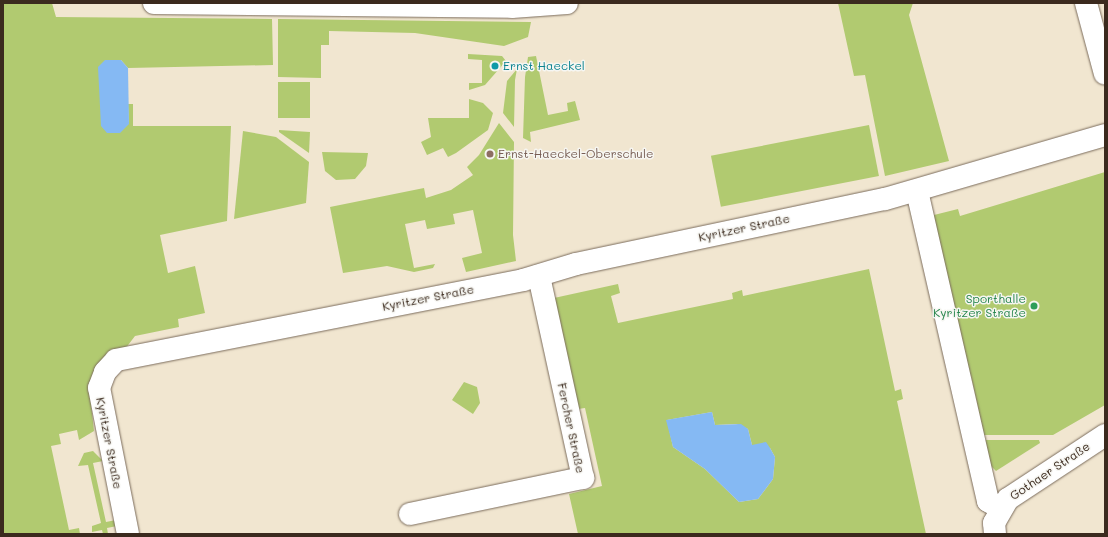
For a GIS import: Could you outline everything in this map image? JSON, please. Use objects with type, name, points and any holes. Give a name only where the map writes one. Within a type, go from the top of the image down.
[{"type":"street","points":[[154,3],[567,3]]},
{"type":"street","points":[[1086,3],[1105,74]]},
{"type":"street","name":"Kyritzer Straße","points":[[128,534],[99,388],[105,372],[116,360],[539,276],[576,264],[917,191],[1105,135]]},
{"type":"street","points":[[917,191],[988,501],[1000,508]]},
{"type":"street","name":"Fercher Straße","points":[[410,514],[583,478],[539,276]]},
{"type":"street","name":"Gothaer Straße","points":[[995,534],[994,523],[1000,508],[1047,471],[1105,435]]},
{"type":"green space","points":[[3,3],[52,3],[56,17],[272,19],[273,65],[128,68],[121,60],[105,60],[129,124],[128,104],[133,104],[133,126],[231,126],[227,221],[160,235],[168,273],[195,266],[205,313],[178,319],[179,327],[135,336],[90,395],[94,431],[79,440],[77,430],[59,434],[61,444],[51,446],[69,530],[79,528],[80,534],[3,534]]},
{"type":"green space","points":[[838,3],[913,3],[909,15],[949,161],[885,176],[865,75],[854,76]]},
{"type":"green space","points":[[278,19],[531,22],[528,37],[504,46],[415,33],[329,31],[329,45],[321,45],[321,78],[278,77]]},
{"type":"green space","points":[[468,54],[502,56],[506,61],[485,85],[469,90],[469,83],[482,83],[482,60],[468,59]]},
{"type":"green space","points":[[536,56],[548,115],[568,111],[567,103],[575,101],[580,120],[530,132],[531,142],[523,138],[525,77],[528,57]]},
{"type":"green space","points":[[517,69],[515,80],[514,127],[503,113],[507,81]]},
{"type":"green space","points":[[278,82],[310,82],[310,118],[278,118]]},
{"type":"green space","points":[[469,99],[483,103],[493,113],[488,130],[448,157],[443,148],[427,155],[421,142],[431,137],[428,118],[469,118]]},
{"type":"green space","points":[[499,123],[514,142],[513,235],[516,261],[466,272],[462,258],[482,253],[473,210],[453,214],[455,224],[427,229],[425,220],[405,224],[414,268],[435,264],[433,268],[414,272],[387,266],[343,273],[330,207],[424,188],[426,198],[451,190],[473,175],[467,167],[479,155]]},
{"type":"green space","points":[[869,125],[879,176],[721,207],[711,156]]},
{"type":"green space","points":[[279,130],[310,132],[309,153],[279,132]]},
{"type":"green space","points":[[243,131],[276,137],[309,162],[306,203],[234,219]]},
{"type":"green space","points":[[322,152],[368,153],[366,166],[355,179],[336,180],[325,171]]},
{"type":"green space","name":"Sporthalle Kyritzer Straße","points":[[1105,172],[1105,405],[1053,435],[984,435],[971,376],[965,376],[930,216],[958,209],[960,216]]},
{"type":"green space","points":[[869,269],[895,391],[901,389],[903,399],[897,401],[926,534],[578,534],[569,494],[602,486],[585,408],[578,409],[554,298],[618,284],[620,293],[611,296],[618,323],[733,299],[732,293],[742,290],[743,296]],"holes":[[[712,412],[715,425],[736,424],[748,429],[752,445],[770,448],[775,457],[773,479],[758,499],[739,502],[705,469],[673,447],[667,420]]]},
{"type":"green space","points":[[464,382],[477,387],[480,403],[473,414],[452,400]]},
{"type":"green space","points":[[985,440],[1039,440],[1040,443],[996,471],[991,466]]},
{"type":"green space","points":[[93,451],[103,461],[93,463],[106,522],[116,520],[117,526],[107,528],[108,534],[103,534],[102,530],[92,532],[92,526],[101,523],[88,465],[78,466],[84,453]]},
{"type":"water","points":[[105,60],[121,60],[128,68],[129,124],[120,133],[107,133],[101,126],[98,67]]},
{"type":"water","points":[[712,412],[715,425],[741,424],[748,429],[752,445],[766,442],[775,457],[773,479],[758,499],[739,502],[705,469],[673,447],[666,420]]},
{"type":"place","name":"Ernst Haeckel","points":[[495,66]]},
{"type":"place","name":"Ernst-Haeckel-Oberschule","points":[[490,154]]},
{"type":"place","name":"Sporthalle Kyritzer Straße","points":[[1034,306]]}]
